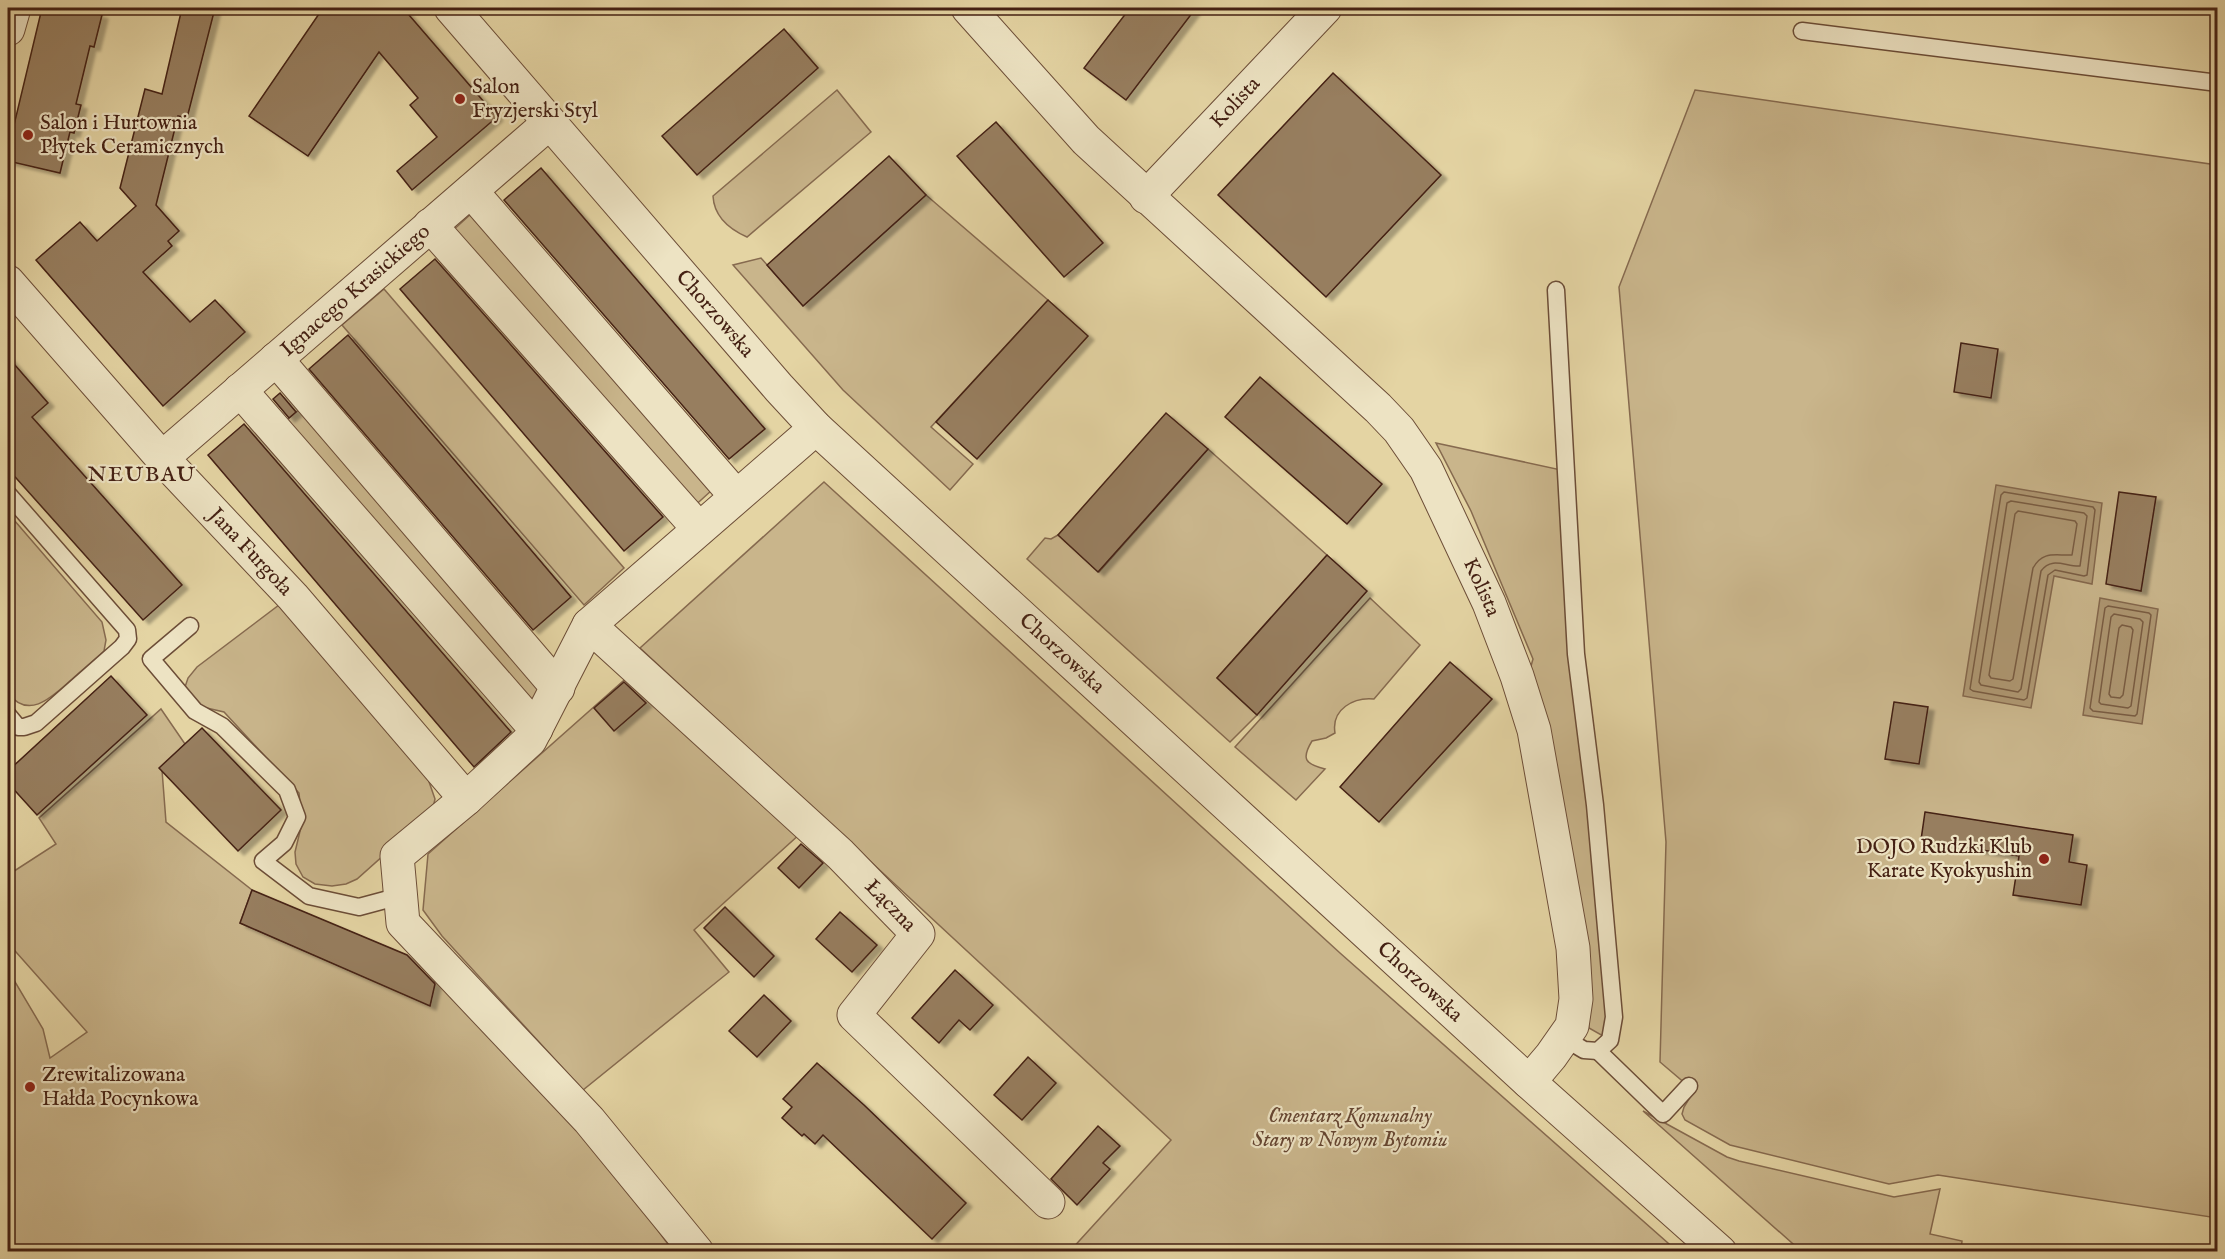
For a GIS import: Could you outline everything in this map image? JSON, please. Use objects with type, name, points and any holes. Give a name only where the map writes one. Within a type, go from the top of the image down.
[{"type":"street","points":[[8,29],[14,8]]},
{"type":"street","name":"Chorzowska","points":[[451,8],[816,428],[1529,1082],[1720,1251]]},
{"type":"street","name":"Kolista","points":[[969,8],[1086,140],[1378,408],[1399,430],[1426,469],[1488,603],[1517,676],[1534,730],[1573,948],[1576,999],[1572,1026],[1529,1082]]},
{"type":"street","name":"Kolista","points":[[1146,197],[1324,8]]},
{"type":"street","name":"Ignacego Krasickiego","points":[[162,458],[549,123]]},
{"type":"street","points":[[471,191],[736,496]]},
{"type":"street","points":[[430,225],[699,529]]},
{"type":"street","name":"Jana Furgoła","points":[[8,282],[162,458],[293,597],[466,799]]},
{"type":"street","points":[[276,359],[558,688]]},
{"type":"street","points":[[240,390],[536,729]]},
{"type":"street","points":[[697,1251],[589,1120],[403,923],[397,856],[466,799],[530,740],[589,625],[816,428]]},
{"type":"street","name":"Łączna","points":[[589,625],[840,854],[918,934],[854,1016],[1048,1202]]},
{"type":"lane","points":[[1802,31],[2217,83]]},
{"type":"lane","points":[[1556,290],[1576,654],[1594,805],[1614,1017],[1610,1040],[1598,1051]]},
{"type":"lane","points":[[8,494],[127,630],[128,639],[122,647],[36,723],[18,727],[8,715]]},
{"type":"lane","points":[[190,626],[151,659],[195,711],[222,726],[287,790],[297,817],[284,843],[263,861],[309,896],[359,907],[400,896]]},
{"type":"lane","points":[[1564,1038],[1584,1050],[1598,1051],[1664,1114],[1689,1086]]},
{"type":"green space","points":[[837,90],[871,132],[747,237],[734,230],[719,216],[713,196]]},
{"type":"green space","points":[[1695,90],[2217,165],[2217,1218],[1938,1175],[1889,1184],[1730,1145],[1685,1120],[1682,1114],[1694,1091],[1660,1062],[1666,842],[1619,287]]},
{"type":"green space","points":[[926,195],[1048,300],[931,427],[973,464],[950,490],[843,390],[733,265],[761,258],[803,306]]},
{"type":"green space","points":[[472,213],[712,490],[690,510],[450,233]]},
{"type":"green space","points":[[384,289],[624,568],[584,605],[342,325]]},
{"type":"green space","points":[[301,408],[558,688],[536,729],[283,423]]},
{"type":"green space","points":[[1436,443],[1566,471],[1610,1040],[1589,1028],[1584,968],[1529,673],[1533,659],[1471,511]]},
{"type":"green space","points":[[1208,449],[1327,555],[1217,678],[1257,715],[1230,742],[1027,559],[1045,538],[1051,539],[1058,535],[1099,572]]},
{"type":"green space","name":"Cmentarz Komunalny Stary w Nowym Bytomiu","points":[[824,482],[1340,953],[1677,1251],[1070,1251],[1171,1140],[640,648]]},
{"type":"green space","points":[[8,513],[102,622],[106,640],[104,651],[57,693],[41,703],[32,705],[24,705],[16,701],[8,693]]},
{"type":"green space","points":[[1370,598],[1420,645],[1374,699],[1359,700],[1346,706],[1337,717],[1335,733],[1312,741],[1307,752],[1307,760],[1325,769],[1296,800],[1235,747]]},
{"type":"green space","points":[[279,605],[427,776],[435,799],[432,812],[357,879],[346,884],[332,886],[315,884],[303,877],[296,864],[295,852],[302,823],[299,793],[224,712],[198,706],[184,690],[188,678],[197,667]]},
{"type":"green space","points":[[631,674],[801,833],[694,930],[729,972],[583,1090],[442,936],[423,910],[428,854]]},
{"type":"green space","points":[[161,709],[185,744],[162,770],[166,822],[252,890],[240,923],[430,1005],[437,967],[583,1128],[673,1251],[8,1251],[8,970],[43,1029],[50,1058],[87,1032],[8,943],[8,875],[56,844],[39,818]]},
{"type":"green space","points":[[1643,1111],[1727,1157],[1739,1161],[1894,1197],[1940,1189],[1930,1234],[1962,1241],[1961,1251],[1801,1251]]},
{"type":"water","points":[[1996,485],[2102,503],[2092,584],[2054,576],[2031,708],[1963,696]]},
{"type":"water","points":[[2100,598],[2158,609],[2142,724],[2083,715]]},
{"type":"building","points":[[42,8],[97,8],[95,13],[102,15],[94,47],[90,46],[76,104],[81,105],[74,133],[70,132],[60,173],[8,161],[8,150]]},
{"type":"building","points":[[182,8],[215,8],[187,118],[178,116],[156,205],[179,231],[168,241],[172,246],[143,272],[190,322],[215,300],[245,332],[163,406],[36,260],[80,222],[97,241],[136,206],[120,188],[145,89],[162,94]]},
{"type":"building","points":[[323,8],[403,8],[497,117],[412,190],[397,171],[437,137],[410,105],[418,98],[379,52],[308,156],[249,116]]},
{"type":"building","points":[[1130,8],[1196,8],[1126,100],[1084,68]]},
{"type":"building","points":[[784,29],[818,68],[697,175],[662,136]]},
{"type":"building","points":[[1333,73],[1441,175],[1326,297],[1218,195]]},
{"type":"building","points":[[996,122],[1103,243],[1064,277],[957,156]]},
{"type":"building","points":[[889,156],[926,195],[803,306],[767,265]]},
{"type":"building","points":[[541,168],[765,429],[729,459],[504,200]]},
{"type":"building","points":[[435,259],[663,517],[624,551],[400,289]]},
{"type":"building","points":[[1048,300],[1088,336],[977,459],[936,422]]},
{"type":"building","points":[[348,335],[571,597],[533,630],[309,369]]},
{"type":"building","points":[[1961,343],[1998,349],[1991,398],[1954,392]]},
{"type":"building","points":[[8,357],[48,403],[32,417],[182,585],[143,620],[8,469]]},
{"type":"building","points":[[1260,377],[1382,484],[1347,524],[1225,417]]},
{"type":"building","points":[[280,393],[296,412],[289,418],[273,399]]},
{"type":"building","points":[[1166,413],[1208,449],[1098,572],[1058,535]]},
{"type":"building","points":[[244,424],[511,732],[474,767],[208,455]]},
{"type":"building","points":[[2119,492],[2156,497],[2141,591],[2106,584]]},
{"type":"building","points":[[1327,555],[1367,591],[1257,715],[1217,678]]},
{"type":"building","points":[[1450,662],[1492,699],[1379,822],[1340,787]]},
{"type":"building","points":[[111,676],[147,715],[37,815],[8,783],[8,771]]},
{"type":"building","points":[[624,682],[646,703],[614,731],[594,708]]},
{"type":"building","points":[[1894,702],[1928,707],[1919,764],[1885,759]]},
{"type":"building","points":[[202,728],[281,810],[238,851],[159,768]]},
{"type":"building","name":"DOJO Rudzki Klub Karate Kyokyushin","points":[[1925,812],[2073,835],[2069,862],[2087,865],[2081,905],[2013,895],[2019,856],[1921,840]]},
{"type":"building","points":[[801,844],[823,863],[799,888],[778,868]]},
{"type":"building","points":[[252,890],[407,955],[435,984],[430,1006],[240,923]]},
{"type":"building","points":[[725,907],[774,956],[754,977],[704,928]]},
{"type":"building","points":[[840,912],[877,945],[852,972],[816,939]]},
{"type":"building","points":[[955,970],[993,1005],[970,1030],[959,1020],[939,1043],[912,1018]]},
{"type":"building","points":[[764,995],[791,1021],[757,1057],[729,1031]]},
{"type":"building","points":[[1028,1057],[1056,1083],[1022,1120],[994,1095]]},
{"type":"building","points":[[817,1063],[966,1203],[932,1239],[823,1135],[815,1144],[782,1118],[792,1107],[783,1099]]},
{"type":"building","points":[[1098,1126],[1120,1146],[1103,1163],[1110,1169],[1077,1205],[1051,1179]]},
{"type":"place","name":"Salon Fryzjerski Styl","points":[[460,99]]},
{"type":"place","name":"Salon i Hurtownia Płytek Ceramicznych","points":[[28,135]]},
{"type":"place","name":"DOJO Rudzki Klub Karate Kyokyushin","points":[[2044,859]]},
{"type":"place","name":"Zrewitalizowana Hałda Pocynkowa","points":[[30,1087]]},
{"type":"district","name":"NEUBAU","points":[[142,475]]}]
